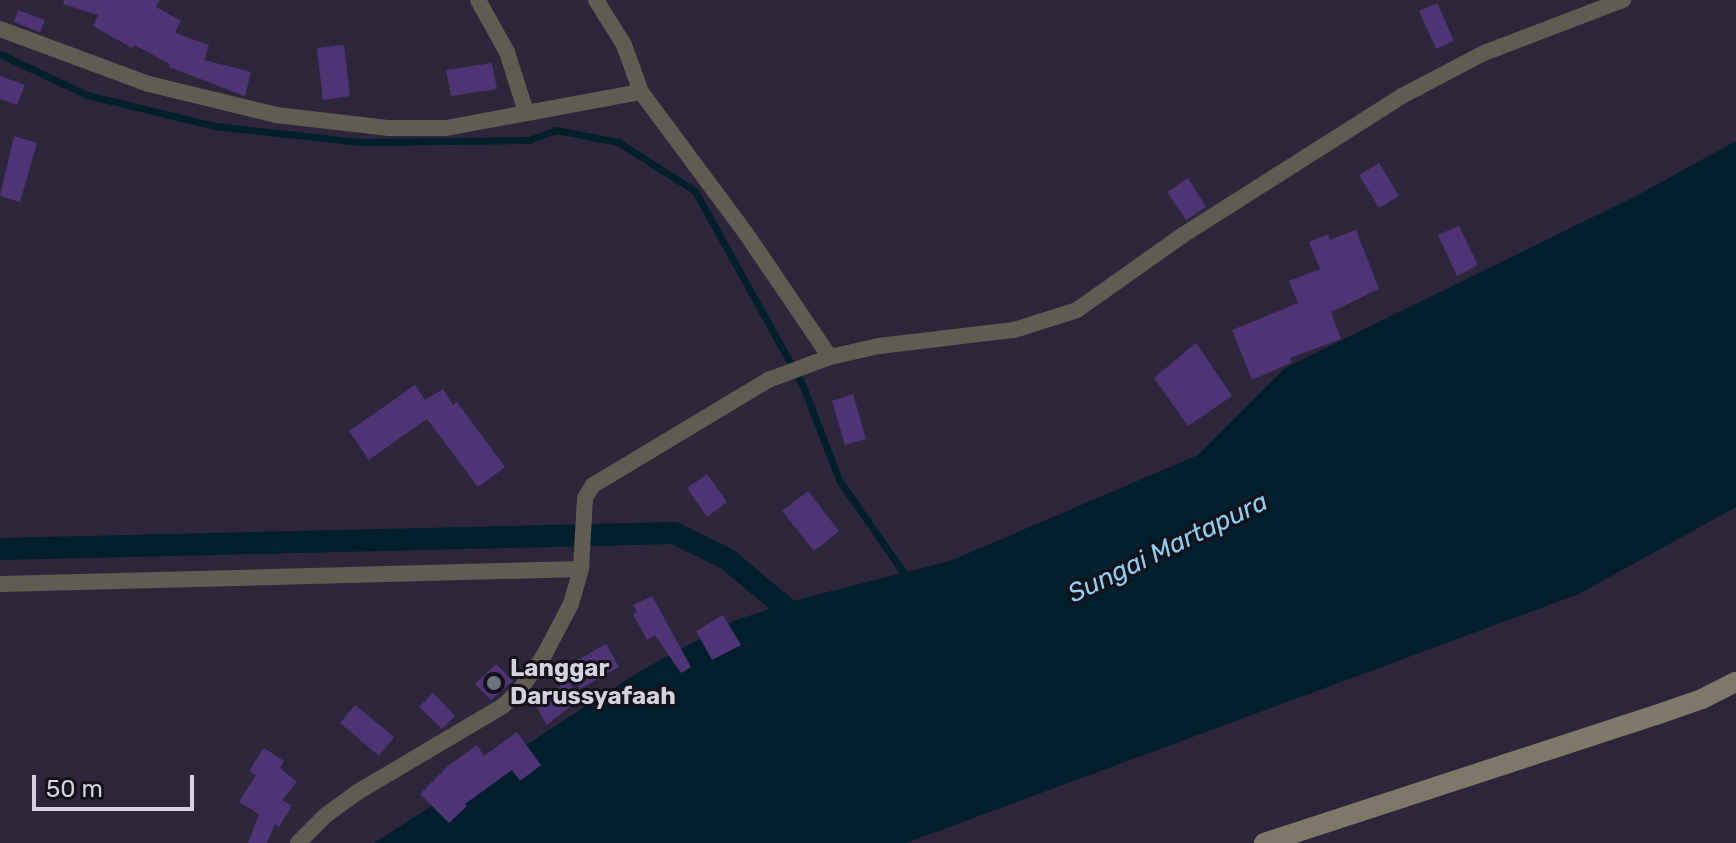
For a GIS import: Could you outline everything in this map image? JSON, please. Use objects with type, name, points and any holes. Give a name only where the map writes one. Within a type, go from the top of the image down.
[{"type":"street","points":[[478,0],[507,52],[530,111]]},
{"type":"street","points":[[596,0],[624,45],[641,92],[745,232],[830,357]]},
{"type":"street","points":[[298,843],[327,814],[359,791],[512,700],[564,619],[581,564],[585,498],[588,489],[598,480],[768,380],[811,361],[879,346],[1014,330],[1068,314],[1402,96],[1484,53],[1623,0]]},
{"type":"street","points":[[0,29],[149,84],[276,115],[420,130],[481,123],[530,111],[641,92]]},
{"type":"street","points":[[0,584],[581,564]]},
{"type":"street","points":[[1264,843],[1679,707],[1736,682]]},
{"type":"water","name":"Sungai Martapura","points":[[1736,141],[1736,507],[1579,594],[906,843],[374,843],[642,670],[733,621],[804,598],[950,561],[1198,455],[1285,368],[1638,195]]},
{"type":"building","points":[[64,0],[160,0],[156,7],[181,21],[175,33],[209,45],[204,60],[251,72],[245,96],[169,67],[170,64],[134,45],[132,48],[93,26],[98,15],[63,4]]},
{"type":"building","points":[[1437,3],[1454,41],[1436,49],[1419,11]]},
{"type":"building","points":[[18,10],[45,20],[40,32],[14,22]]},
{"type":"building","points":[[344,45],[350,96],[323,100],[317,48]]},
{"type":"building","points":[[492,63],[497,89],[451,96],[446,70]]},
{"type":"building","points":[[0,76],[25,85],[17,105],[0,99]]},
{"type":"building","points":[[14,136],[37,143],[20,202],[0,196]]},
{"type":"building","points":[[1379,163],[1399,196],[1379,208],[1359,175]]},
{"type":"building","points":[[1188,178],[1206,207],[1186,220],[1167,192]]},
{"type":"building","points":[[1459,226],[1478,265],[1457,276],[1438,235]]},
{"type":"building","points":[[1356,230],[1379,289],[1331,312],[1341,339],[1290,358],[1292,362],[1252,380],[1232,330],[1298,303],[1289,281],[1320,269],[1309,242],[1328,234],[1330,240]]},
{"type":"building","points":[[1196,343],[1232,396],[1188,426],[1154,378]]},
{"type":"building","points":[[415,385],[425,400],[443,389],[453,405],[457,402],[505,467],[478,487],[427,419],[369,460],[349,431]]},
{"type":"building","points":[[853,394],[866,439],[845,445],[832,401]]},
{"type":"building","points":[[707,474],[727,502],[707,517],[687,488]]},
{"type":"building","points":[[808,491],[839,531],[814,551],[782,511]]},
{"type":"building","points":[[652,596],[691,667],[681,673],[655,635],[647,640],[633,614],[637,612],[633,605]]},
{"type":"building","points":[[723,615],[741,645],[712,660],[696,631]]},
{"type":"building","points":[[606,644],[619,667],[580,689],[567,666]]},
{"type":"building","name":"Langgar Darussyafaah","points":[[496,664],[513,681],[491,700],[475,684]]},
{"type":"building","points":[[569,681],[579,699],[547,725],[533,701]]},
{"type":"building","points":[[433,693],[455,716],[442,729],[419,707]]},
{"type":"building","points":[[355,705],[394,737],[379,756],[340,723]]},
{"type":"building","points":[[517,732],[541,765],[520,781],[512,770],[465,804],[467,806],[449,823],[420,794],[448,766],[477,745],[484,756]]},
{"type":"building","points":[[264,748],[284,761],[280,768],[297,782],[282,800],[292,806],[279,827],[275,824],[267,843],[248,843],[259,814],[239,802],[256,775],[249,771]]},
{"type":"waterway","points":[[0,54],[87,95],[215,126],[361,142],[529,140],[556,130],[618,142],[695,191],[803,386],[839,480],[908,579]]},
{"type":"waterway","points":[[0,549],[674,533],[727,559],[805,624]]},
{"type":"place","name":"Langgar Darussyafaah","points":[[494,683]]}]
